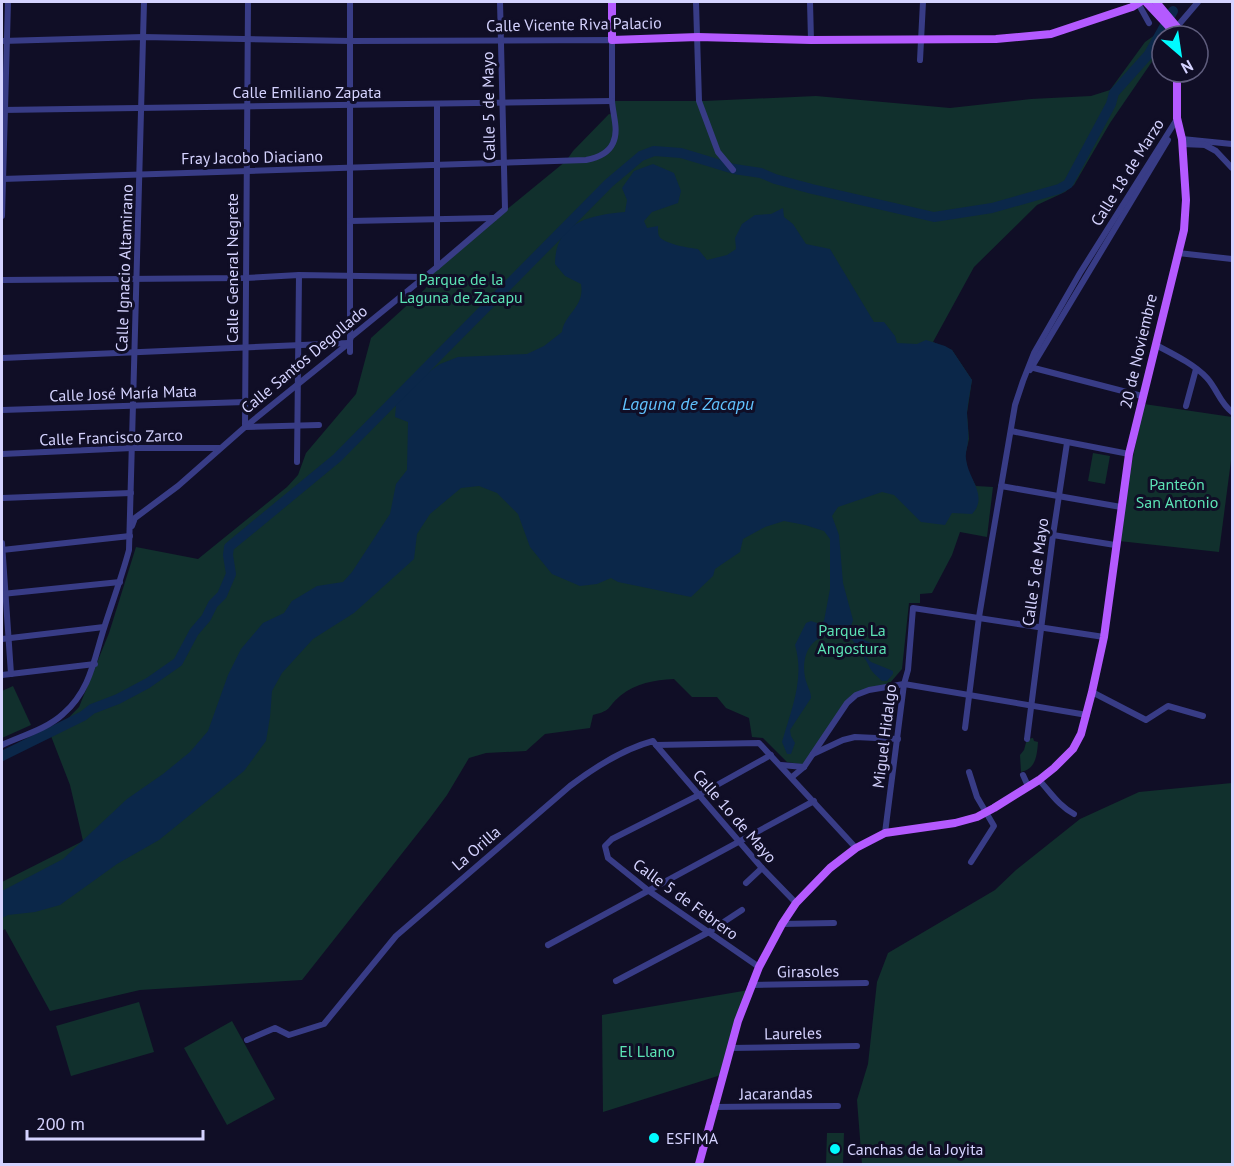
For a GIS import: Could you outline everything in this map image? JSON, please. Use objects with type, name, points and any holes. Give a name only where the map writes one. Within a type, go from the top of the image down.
[{"type":"main road","points":[[612,2],[612,40]]},
{"type":"main road","points":[[1146,3],[1168,24]]},
{"type":"main road","name":"Calle Vicente Riva Palacio","points":[[612,40],[698,37],[811,40],[996,39],[1051,34],[1146,3]]},
{"type":"main road","name":"20 de Noviembre","points":[[885,832],[955,823],[986,813],[1039,780],[1073,748],[1081,734],[1104,637],[1129,454],[1184,230],[1186,200],[1182,142],[1177,118],[1177,84]]},
{"type":"main road","points":[[699,1164],[730,1048],[751,986],[782,924],[796,903],[830,868],[856,848],[885,832]]},
{"type":"street","points":[[2,216],[4,41],[8,2]]},
{"type":"street","name":"Calle Ignacio Altamirano","points":[[130,536],[144,2]]},
{"type":"street","name":"Calle General Negrete","points":[[245,427],[248,2]]},
{"type":"street","points":[[350,2],[350,352]]},
{"type":"street","name":"Calle 5 de Mayo","points":[[500,2],[505,209]]},
{"type":"street","points":[[696,2],[699,101],[711,138],[718,152],[731,168]]},
{"type":"street","points":[[810,2],[811,40]]},
{"type":"street","points":[[920,60],[923,2]]},
{"type":"street","points":[[1179,24],[1198,2]]},
{"type":"street","points":[[1146,3],[1149,23]]},
{"type":"street","name":"Calle Vicente Riva Palacio","points":[[4,41],[143,37],[350,41],[612,40]]},
{"type":"street","name":"Fray Jacobo Diaciano","points":[[3,179],[195,171],[246,172],[436,166],[576,160],[599,156],[610,148],[614,141],[616,126],[612,100],[612,40]]},
{"type":"street","name":"Calle Emiliano Zapata","points":[[3,110],[612,100]]},
{"type":"street","points":[[437,104],[437,267]]},
{"type":"street","name":"Calle 18 de Marzo","points":[[965,728],[979,617],[1015,405],[1023,381],[1171,136],[1177,118]]},
{"type":"street","points":[[1182,142],[1233,144]]},
{"type":"street","points":[[1182,142],[1205,145],[1233,144]]},
{"type":"street","points":[[1205,145],[1216,151],[1233,168]]},
{"type":"street","name":"Calle Santos Degollado","points":[[135,518],[178,486],[505,209]]},
{"type":"street","points":[[350,221],[494,218]]},
{"type":"street","points":[[1178,253],[1232,259]]},
{"type":"street","points":[[297,462],[299,275]]},
{"type":"street","points":[[2,280],[245,278],[299,275],[424,277]]},
{"type":"street","points":[[2,358],[299,346],[350,340]]},
{"type":"street","points":[[1156,345],[1208,378],[1226,407],[1233,412]]},
{"type":"street","points":[[1030,367],[1143,396]]},
{"type":"street","points":[[1186,406],[1196,369]]},
{"type":"street","name":"Calle José María Mata","points":[[2,410],[244,402]]},
{"type":"street","points":[[245,427],[319,425]]},
{"type":"street","points":[[1011,431],[1129,454]]},
{"type":"street","name":"Calle 5 de Mayo","points":[[1027,739],[1053,535],[1068,443]]},
{"type":"street","name":"Calle Francisco Zarco","points":[[2,454],[132,448],[221,448]]},
{"type":"street","points":[[1001,486],[1121,507]]},
{"type":"street","points":[[2,498],[131,492]]},
{"type":"street","points":[[2,745],[62,716],[86,688],[129,550],[135,518],[130,512]]},
{"type":"street","points":[[1053,535],[1115,544]]},
{"type":"street","points":[[2,550],[130,536]]},
{"type":"street","points":[[2,543],[5,639],[11,674]]},
{"type":"street","points":[[3,594],[120,582]]},
{"type":"street","name":"Miguel Hidalgo","points":[[885,832],[904,684],[908,670],[913,608],[979,617]]},
{"type":"street","points":[[979,617],[1104,637]]},
{"type":"street","points":[[5,639],[104,627]]},
{"type":"street","points":[[2,675],[95,664]]},
{"type":"street","points":[[792,777],[804,767],[838,712],[851,699],[869,690],[904,684],[1087,715]]},
{"type":"street","points":[[1092,692],[1146,720],[1168,706],[1203,716]]},
{"type":"street","points":[[813,754],[855,737],[898,739]]},
{"type":"street","name":"La Orilla","points":[[247,1040],[275,1028],[289,1035],[324,1024],[396,936],[533,816],[589,772],[639,745],[653,741],[656,745],[759,743],[771,755]]},
{"type":"street","name":"Calle 1o de Mayo","points":[[656,745],[762,868],[796,903]]},
{"type":"street","points":[[699,795],[771,755],[856,848]]},
{"type":"street","points":[[781,765],[804,767]]},
{"type":"street","points":[[969,772],[977,797],[994,826],[971,862]]},
{"type":"street","points":[[1023,775],[1028,786]]},
{"type":"street","points":[[1039,780],[1053,794],[1059,806],[1074,814]]},
{"type":"street","name":"Calle 5 de Febrero","points":[[699,795],[612,839],[605,846],[608,858],[707,933],[759,967]]},
{"type":"street","points":[[549,945],[814,801]]},
{"type":"street","points":[[746,884],[762,868]]},
{"type":"street","points":[[616,981],[707,933],[742,910]]},
{"type":"street","points":[[782,924],[834,923]]},
{"type":"street","name":"Girasoles","points":[[751,986],[866,983]]},
{"type":"street","name":"Laureles","points":[[730,1048],[857,1046]]},
{"type":"street","name":"Jacarandas","points":[[713,1107],[838,1106]]},
{"type":"green space","points":[[1150,38],[1150,65],[1110,123],[1074,185],[1065,192],[1037,205],[974,267],[933,342],[952,350],[972,380],[967,413],[969,439],[965,456],[968,471],[976,486],[993,487],[987,537],[960,532],[952,555],[932,593],[920,594],[920,603],[909,603],[902,669],[890,683],[856,695],[806,765],[787,762],[763,738],[752,737],[749,718],[726,708],[717,697],[692,697],[674,679],[646,683],[626,692],[607,710],[593,715],[590,728],[545,734],[526,751],[486,753],[469,758],[430,818],[302,980],[140,990],[50,1011],[5,929],[2,931],[2,882],[83,841],[70,785],[51,736],[79,707],[109,633],[136,547],[198,559],[287,487],[298,475],[306,453],[356,394],[371,338],[425,289],[430,281],[424,277],[566,161],[609,114],[613,115],[612,101],[704,101],[816,96],[950,108],[1031,99],[1091,96],[1110,90]]},
{"type":"green space","name":"Panteón San Antonio","points":[[1144,404],[1232,417],[1232,453],[1219,552],[1119,541],[1128,481]]},
{"type":"green space","points":[[1093,453],[1110,456],[1105,484],[1088,481]]},
{"type":"green space","points":[[13,686],[31,725],[2,738],[2,691]]},
{"type":"green space","points":[[1033,738],[1038,742],[1035,761],[1030,768],[1021,772],[1020,755],[1027,739]]},
{"type":"green space","points":[[1232,783],[1232,1164],[862,1164],[857,1100],[868,1064],[877,982],[888,953],[995,890],[1016,870],[1080,819],[1139,792]]},
{"type":"green space","name":"El Llano","points":[[749,990],[721,1075],[603,1112],[602,1015]]},
{"type":"green space","points":[[139,1002],[154,1052],[71,1076],[56,1026]]},
{"type":"green space","points":[[232,1021],[275,1099],[227,1125],[184,1048]]},
{"type":"green space","name":"Canchas de la Joyita","points":[[827,1133],[844,1133],[843,1164],[826,1164]]},
{"type":"water","name":"Laguna de Zacapu","points":[[653,164],[674,173],[681,191],[678,203],[652,212],[644,221],[647,228],[658,226],[661,239],[698,249],[707,260],[727,255],[736,249],[735,238],[742,224],[755,215],[771,214],[783,208],[784,217],[793,224],[806,244],[830,249],[874,322],[884,322],[895,336],[897,343],[917,344],[926,340],[945,346],[952,350],[972,380],[967,412],[966,456],[979,501],[972,514],[952,513],[945,525],[921,522],[894,495],[882,492],[838,507],[832,516],[839,535],[843,583],[853,620],[849,632],[855,639],[871,643],[866,654],[861,650],[861,652],[840,628],[832,629],[810,647],[805,657],[804,668],[811,698],[790,730],[795,743],[791,754],[787,754],[782,742],[798,682],[798,658],[795,645],[806,623],[811,621],[820,624],[824,621],[830,589],[830,539],[824,531],[784,521],[765,527],[743,539],[740,552],[715,569],[713,576],[691,597],[618,582],[611,578],[597,584],[580,586],[552,574],[530,547],[518,514],[497,493],[479,486],[461,488],[430,514],[417,534],[414,559],[354,613],[313,639],[282,673],[272,691],[266,741],[244,771],[159,840],[117,864],[60,905],[2,918],[2,891],[63,859],[127,799],[190,752],[208,731],[228,675],[241,649],[263,623],[284,613],[292,601],[317,586],[343,582],[352,572],[390,514],[396,484],[407,470],[408,422],[395,417],[396,405],[423,376],[440,364],[458,357],[527,354],[544,346],[562,332],[566,320],[580,299],[581,284],[565,276],[555,264],[561,239],[577,223],[599,215],[625,212],[627,200],[622,188],[634,171]]},
{"type":"water","points":[[861,652],[871,662],[893,671],[887,681],[882,681],[873,672]]},
{"type":"waterway","points":[[2,756],[148,683],[178,662],[194,632],[222,595],[231,574],[229,547],[337,458],[609,183],[641,156],[654,151],[681,153],[734,169],[761,173],[812,189],[934,217],[992,208],[1059,189],[1068,184],[1111,104],[1114,93],[1149,54],[1173,11]]},
{"type":"place","name":"ESFIMA","points":[[654,1138]]},
{"type":"place","name":"Canchas de la Joyita","points":[[835,1149]]},
{"type":"park label","name":"Parque de la Laguna de Zacapu","points":[[461,288]]},
{"type":"park label","name":"Parque La Angostura","points":[[852,639]]}]
